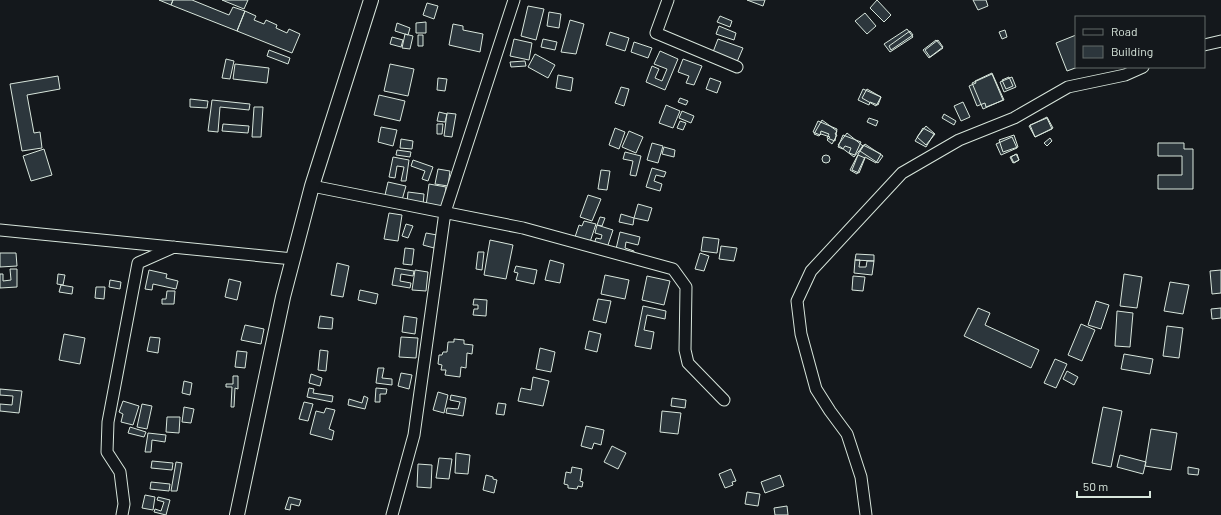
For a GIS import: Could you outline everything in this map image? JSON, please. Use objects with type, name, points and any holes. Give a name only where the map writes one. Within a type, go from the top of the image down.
[{"type":"main road","points":[[237,515],[283,297],[312,186],[371,0]]},
{"type":"street","points":[[392,515],[414,435],[445,212],[514,0]]},
{"type":"street","points":[[668,0],[656,33],[737,67]]},
{"type":"street","points":[[1205,45],[1221,41]]},
{"type":"street","points":[[866,515],[861,477],[847,434],[816,389],[801,334],[798,301],[811,270],[902,174],[959,140],[1014,118],[1068,87],[1125,75],[1141,68]]},
{"type":"street","points":[[312,186],[523,228],[673,269],[686,288],[685,350],[688,363],[724,400]]},
{"type":"street","points":[[0,230],[293,259]]},
{"type":"street","points":[[122,515],[124,504],[120,472],[107,452],[108,422],[138,263],[174,247]]},
{"type":"building","points":[[159,0],[173,0],[171,5]]},
{"type":"building","points":[[173,0],[192,0],[229,15],[233,7],[245,11],[237,31],[171,5]]},
{"type":"building","points":[[222,0],[248,0],[244,9]]},
{"type":"building","points":[[747,0],[765,0],[763,6]]},
{"type":"building","points":[[877,0],[891,15],[884,22],[870,8]]},
{"type":"building","points":[[973,0],[986,0],[988,6],[978,10]]},
{"type":"building","points":[[427,3],[438,6],[434,19],[423,15]]},
{"type":"building","points":[[528,6],[544,9],[536,40],[521,36]]},
{"type":"building","points":[[245,11],[256,16],[254,20],[264,24],[266,20],[277,25],[276,28],[287,33],[289,29],[300,34],[292,53],[237,31]]},
{"type":"building","points":[[549,12],[561,14],[559,28],[547,26]]},
{"type":"building","points":[[865,13],[876,26],[867,34],[855,21]]},
{"type":"building","points":[[720,16],[732,21],[730,27],[717,22]]},
{"type":"building","points":[[570,20],[584,24],[576,54],[561,52]]},
{"type":"building","points":[[426,22],[426,33],[416,33],[416,23]]},
{"type":"building","points":[[397,23],[410,28],[408,35],[395,31]]},
{"type":"building","points":[[453,24],[463,26],[463,30],[483,34],[480,52],[449,45]]},
{"type":"building","points":[[719,26],[736,33],[734,40],[716,34]]},
{"type":"building","points":[[907,29],[913,37],[890,52],[884,44]]},
{"type":"building","points":[[1005,30],[1007,37],[1002,39],[999,32]]},
{"type":"building","points":[[910,31],[913,35],[891,50],[889,46]]},
{"type":"building","points":[[610,32],[629,38],[625,51],[606,45]]},
{"type":"building","points":[[405,34],[413,36],[410,49],[402,48]]},
{"type":"building","points":[[418,35],[423,35],[423,46],[418,46]]},
{"type":"building","points":[[1075,35],[1075,68],[1067,71],[1056,43]]},
{"type":"building","points":[[392,37],[403,40],[401,47],[390,44]]},
{"type":"building","points":[[514,39],[532,43],[529,60],[510,56]]},
{"type":"building","points":[[543,39],[557,42],[555,50],[541,47]]},
{"type":"building","points":[[718,39],[743,48],[737,62],[713,52]]},
{"type":"building","points":[[936,40],[943,48],[929,58],[923,50]]},
{"type":"building","points":[[938,40],[943,47],[930,57],[925,50]]},
{"type":"building","points":[[634,42],[652,48],[648,58],[631,52]]},
{"type":"building","points":[[269,50],[290,58],[288,64],[267,56]]},
{"type":"building","points":[[660,51],[678,59],[665,90],[646,82],[652,66],[659,69],[655,78],[662,81],[667,69],[654,64]]},
{"type":"building","points":[[535,54],[555,65],[548,78],[528,67]]},
{"type":"building","points":[[226,59],[234,61],[230,79],[222,78]]},
{"type":"building","points":[[683,59],[702,66],[694,85],[686,83],[689,76],[678,72]]},
{"type":"building","points":[[525,61],[526,66],[511,67],[510,62]]},
{"type":"building","points":[[235,64],[269,68],[267,83],[233,79]]},
{"type":"building","points":[[390,64],[414,69],[408,96],[384,91]]},
{"type":"building","points":[[992,73],[1004,100],[986,107],[985,103],[977,106],[969,86],[976,83],[975,81]]},
{"type":"building","points":[[992,74],[1003,100],[983,109],[972,83]]},
{"type":"building","points":[[558,75],[573,78],[571,91],[556,88]]},
{"type":"building","points":[[58,76],[60,89],[27,95],[34,133],[40,132],[42,148],[22,151],[10,84]]},
{"type":"building","points":[[1009,77],[1013,86],[1006,89],[1002,80]]},
{"type":"building","points":[[1012,77],[1016,87],[1004,92],[1000,82]]},
{"type":"building","points":[[438,78],[447,79],[445,91],[437,90]]},
{"type":"building","points":[[710,78],[721,82],[717,93],[706,89]]},
{"type":"building","points":[[621,87],[629,89],[624,106],[615,103]]},
{"type":"building","points":[[863,89],[881,97],[878,105],[870,102],[869,105],[858,100]]},
{"type":"building","points":[[867,89],[881,97],[876,106],[862,98]]},
{"type":"building","points":[[379,95],[405,101],[400,121],[374,115]]},
{"type":"building","points":[[680,98],[688,101],[686,105],[678,102]]},
{"type":"building","points":[[190,99],[208,101],[207,108],[190,107]]},
{"type":"building","points":[[212,100],[250,104],[249,110],[220,107],[218,132],[208,131]]},
{"type":"building","points":[[963,102],[970,117],[961,121],[954,106]]},
{"type":"building","points":[[666,105],[680,111],[673,128],[659,123]]},
{"type":"building","points":[[254,107],[263,107],[261,137],[252,137]]},
{"type":"building","points":[[682,111],[694,116],[691,123],[679,118]]},
{"type":"building","points":[[439,112],[447,114],[445,122],[437,121]]},
{"type":"building","points":[[447,113],[456,114],[452,137],[444,136]]},
{"type":"building","points":[[944,114],[956,121],[954,125],[942,118]]},
{"type":"building","points":[[1047,117],[1053,128],[1035,137],[1029,126]]},
{"type":"building","points":[[869,118],[878,121],[876,126],[867,122]]},
{"type":"building","points":[[1047,118],[1052,129],[1035,137],[1030,125]]},
{"type":"building","points":[[822,120],[837,131],[835,134],[837,135],[832,144],[827,140],[830,137],[821,134],[819,136],[814,134]]},
{"type":"building","points":[[680,121],[686,123],[683,130],[677,128]]},
{"type":"building","points":[[818,121],[837,129],[835,141],[827,138],[829,134],[821,131],[820,135],[813,132]]},
{"type":"building","points":[[223,124],[249,126],[248,133],[222,131]]},
{"type":"building","points":[[437,124],[443,124],[442,134],[437,134]]},
{"type":"building","points":[[926,126],[935,134],[926,145],[917,137]]},
{"type":"building","points":[[381,127],[397,130],[393,146],[378,142]]},
{"type":"building","points":[[615,128],[625,132],[619,149],[609,145]]},
{"type":"building","points":[[923,128],[934,134],[926,147],[915,141]]},
{"type":"building","points":[[629,131],[643,137],[636,153],[622,147]]},
{"type":"building","points":[[847,133],[863,146],[854,157],[838,145]]},
{"type":"building","points":[[843,135],[861,142],[855,155],[849,153],[851,148],[845,146],[843,149],[838,147]]},
{"type":"building","points":[[1014,135],[1018,147],[1003,152],[999,140]]},
{"type":"building","points":[[1012,137],[1017,148],[1001,155],[996,144]]},
{"type":"building","points":[[1050,138],[1052,141],[1047,146],[1044,143]]},
{"type":"building","points":[[401,139],[413,141],[412,149],[400,148]]},
{"type":"building","points":[[652,143],[663,146],[658,163],[647,160]]},
{"type":"building","points":[[1158,143],[1184,143],[1184,149],[1193,149],[1193,189],[1158,189],[1158,175],[1182,175],[1182,156],[1158,156]]},
{"type":"building","points":[[865,144],[883,156],[878,163],[860,151]]},
{"type":"building","points":[[863,145],[881,154],[876,163],[865,157],[857,174],[850,170]]},
{"type":"building","points":[[664,147],[675,150],[674,157],[662,154]]},
{"type":"building","points":[[44,149],[52,175],[31,181],[23,156]]},
{"type":"building","points":[[397,150],[411,152],[410,157],[396,155]]},
{"type":"building","points":[[625,152],[641,156],[636,176],[630,175],[633,161],[623,159]]},
{"type":"building","points":[[1016,154],[1019,160],[1014,163],[1011,157]]},
{"type":"building","points":[[1017,154],[1019,160],[1013,163],[1010,157]]},
{"type":"building","points":[[824,155],[828,155],[830,159],[828,163],[824,163],[822,161],[822,157]]},
{"type":"building","points":[[858,155],[865,158],[859,173],[852,170]]},
{"type":"building","points":[[393,157],[409,160],[406,181],[401,181],[404,167],[397,166],[395,178],[389,177]]},
{"type":"building","points":[[413,160],[433,167],[428,181],[422,179],[425,171],[411,166]]},
{"type":"building","points":[[652,168],[666,172],[664,177],[656,175],[654,181],[662,184],[660,191],[646,187]]},
{"type":"building","points":[[438,169],[450,171],[448,186],[435,184]]},
{"type":"building","points":[[601,170],[610,171],[607,190],[598,189]]},
{"type":"building","points":[[388,182],[406,186],[402,200],[385,195]]},
{"type":"building","points":[[429,184],[446,187],[443,208],[426,206]]},
{"type":"building","points":[[408,192],[424,194],[423,205],[407,203]]},
{"type":"building","points":[[588,195],[601,199],[592,221],[580,217]]},
{"type":"building","points":[[638,204],[652,208],[648,221],[634,218]]},
{"type":"building","points":[[389,213],[402,215],[398,241],[384,239]]},
{"type":"building","points":[[621,214],[634,218],[633,225],[619,222]]},
{"type":"building","points":[[600,217],[605,218],[602,226],[597,225]]},
{"type":"building","points":[[584,221],[596,224],[589,245],[574,240],[579,225],[582,226]]},
{"type":"building","points":[[406,224],[413,226],[408,238],[402,236]]},
{"type":"building","points":[[597,225],[613,230],[606,251],[593,247],[596,238],[601,239],[602,235],[595,233]]},
{"type":"building","points":[[620,232],[640,237],[638,245],[626,242],[625,248],[634,251],[633,257],[615,253]]},
{"type":"building","points":[[426,233],[437,235],[434,248],[423,245]]},
{"type":"building","points":[[703,237],[719,239],[717,253],[701,251]]},
{"type":"building","points":[[490,240],[513,245],[506,279],[484,275]]},
{"type":"building","points":[[721,246],[737,248],[734,261],[719,259]]},
{"type":"building","points":[[405,248],[414,249],[412,265],[403,264]]},
{"type":"building","points":[[478,252],[484,252],[482,270],[476,269]]},
{"type":"building","points":[[0,253],[16,253],[17,266],[0,267]]},
{"type":"building","points":[[700,253],[709,256],[704,271],[695,269]]},
{"type":"building","points":[[856,254],[874,255],[874,261],[855,260]]},
{"type":"building","points":[[550,260],[564,264],[560,283],[545,280]]},
{"type":"building","points":[[855,260],[860,260],[859,267],[866,267],[867,261],[874,261],[872,275],[854,273]]},
{"type":"building","points":[[337,263],[349,266],[343,297],[331,295]]},
{"type":"building","points":[[516,266],[537,270],[534,284],[516,280],[518,273],[514,272]]},
{"type":"building","points":[[395,268],[414,271],[413,276],[401,274],[400,281],[411,283],[410,288],[392,285]]},
{"type":"building","points":[[10,269],[17,269],[17,287],[0,288],[0,274],[3,274],[3,281],[11,280]]},
{"type":"building","points":[[149,270],[167,274],[166,278],[178,281],[176,289],[153,284],[152,290],[145,289]]},
{"type":"building","points":[[415,270],[428,272],[426,291],[412,290]]},
{"type":"building","points":[[1221,270],[1221,293],[1212,294],[1210,271]]},
{"type":"building","points":[[58,274],[65,275],[63,285],[57,284]]},
{"type":"building","points":[[1124,274],[1142,277],[1137,308],[1120,306]]},
{"type":"building","points":[[605,275],[629,280],[625,299],[601,294]]},
{"type":"building","points":[[647,276],[670,281],[664,305],[642,300]]},
{"type":"building","points":[[853,276],[865,277],[863,291],[852,290]]},
{"type":"building","points":[[229,279],[241,282],[237,300],[225,297]]},
{"type":"building","points":[[110,280],[121,282],[120,289],[109,287]]},
{"type":"building","points":[[1170,282],[1189,285],[1183,314],[1164,311]]},
{"type":"building","points":[[61,285],[73,287],[72,294],[59,292]]},
{"type":"building","points":[[96,287],[105,287],[104,299],[95,298]]},
{"type":"building","points":[[360,290],[378,294],[376,304],[358,300]]},
{"type":"building","points":[[167,291],[175,291],[174,304],[162,304],[162,299],[166,299]]},
{"type":"building","points":[[474,299],[487,300],[486,316],[473,315],[474,309],[478,309],[478,305],[473,305]]},
{"type":"building","points":[[598,299],[611,301],[606,323],[593,320]]},
{"type":"building","points":[[1096,301],[1109,305],[1101,329],[1088,325]]},
{"type":"building","points":[[643,306],[666,311],[665,319],[647,315],[644,330],[654,332],[651,349],[635,346]]},
{"type":"building","points":[[978,308],[990,313],[985,325],[1039,350],[1031,368],[964,336]]},
{"type":"building","points":[[1221,308],[1221,318],[1212,319],[1211,309]]},
{"type":"building","points":[[1117,311],[1133,313],[1130,347],[1115,346]]},
{"type":"building","points":[[320,316],[333,318],[332,329],[318,328]]},
{"type":"building","points":[[404,316],[417,318],[415,334],[402,332]]},
{"type":"building","points":[[1081,324],[1095,330],[1082,361],[1068,355]]},
{"type":"building","points":[[245,325],[264,329],[261,344],[241,340]]},
{"type":"building","points":[[1167,326],[1183,328],[1179,358],[1163,356]]},
{"type":"building","points":[[589,331],[601,334],[597,352],[585,349]]},
{"type":"building","points":[[64,334],[85,338],[80,364],[59,360]]},
{"type":"building","points":[[150,337],[160,338],[158,353],[147,351]]},
{"type":"building","points":[[401,337],[418,338],[416,358],[399,357]]},
{"type":"building","points":[[454,339],[464,340],[464,344],[473,345],[472,354],[467,353],[466,368],[461,367],[460,377],[445,375],[446,370],[441,370],[442,365],[438,364],[439,355],[442,355],[443,352],[447,352],[448,342],[454,342]]},
{"type":"building","points":[[540,348],[555,352],[551,372],[536,369]]},
{"type":"building","points":[[320,350],[328,351],[326,371],[318,370]]},
{"type":"building","points":[[237,351],[247,352],[245,368],[235,367]]},
{"type":"building","points":[[1124,354],[1153,359],[1150,374],[1121,369]]},
{"type":"building","points":[[1055,359],[1067,364],[1056,388],[1044,383]]},
{"type":"building","points":[[378,368],[384,368],[382,378],[392,379],[392,385],[376,383]]},
{"type":"building","points":[[1067,371],[1078,377],[1074,385],[1063,379]]},
{"type":"building","points":[[401,373],[412,375],[409,389],[398,386]]},
{"type":"building","points":[[311,374],[322,378],[320,386],[309,383]]},
{"type":"building","points":[[233,376],[238,376],[238,389],[235,388],[234,407],[231,407],[232,387],[226,387],[226,384],[233,384]]},
{"type":"building","points":[[533,377],[549,381],[543,406],[518,401],[521,388],[531,390]]},
{"type":"building","points":[[184,381],[192,383],[190,395],[182,393]]},
{"type":"building","points":[[309,388],[314,389],[313,393],[333,396],[332,402],[307,397]]},
{"type":"building","points":[[376,388],[387,389],[386,394],[380,394],[380,402],[375,402]]},
{"type":"building","points":[[0,389],[22,391],[19,413],[0,411],[0,404],[12,405],[13,396],[0,395]]},
{"type":"building","points":[[438,392],[448,395],[444,413],[433,410]]},
{"type":"building","points":[[451,395],[466,398],[463,416],[446,413],[447,408],[458,409],[460,402],[450,400]]},
{"type":"building","points":[[364,396],[368,398],[365,409],[348,405],[349,399],[362,403]]},
{"type":"building","points":[[672,398],[686,400],[685,408],[671,406]]},
{"type":"building","points":[[123,401],[139,406],[133,425],[121,422],[123,414],[119,412]]},
{"type":"building","points":[[304,402],[313,404],[308,421],[299,419]]},
{"type":"building","points":[[498,403],[506,404],[504,415],[496,414]]},
{"type":"building","points":[[142,404],[152,406],[147,429],[137,427]]},
{"type":"building","points":[[184,407],[194,409],[191,423],[182,422]]},
{"type":"building","points":[[1103,407],[1122,411],[1111,467],[1092,463]]},
{"type":"building","points":[[326,408],[335,410],[329,429],[334,431],[332,440],[310,434],[316,411],[324,413]]},
{"type":"building","points":[[662,411],[681,413],[678,434],[660,432]]},
{"type":"building","points":[[167,417],[180,417],[179,433],[166,432]]},
{"type":"building","points":[[586,426],[604,430],[601,445],[594,443],[592,449],[581,446]]},
{"type":"building","points":[[130,427],[146,432],[144,437],[128,433]]},
{"type":"building","points":[[1151,429],[1177,433],[1171,470],[1145,466]]},
{"type":"building","points":[[148,433],[166,435],[165,442],[152,440],[151,452],[145,452]]},
{"type":"building","points":[[612,446],[626,453],[618,469],[604,462]]},
{"type":"building","points":[[456,453],[470,455],[468,474],[455,473]]},
{"type":"building","points":[[1120,455],[1146,462],[1143,474],[1117,467]]},
{"type":"building","points":[[439,458],[452,459],[449,479],[436,478]]},
{"type":"building","points":[[152,461],[173,463],[172,470],[151,468]]},
{"type":"building","points":[[176,462],[182,463],[177,491],[171,491]]},
{"type":"building","points":[[418,464],[432,465],[431,488],[417,487]]},
{"type":"building","points":[[572,467],[582,469],[580,481],[583,482],[582,487],[578,486],[577,489],[568,488],[568,485],[564,484],[566,472],[571,473]]},
{"type":"building","points":[[1188,467],[1199,469],[1198,475],[1188,474]]},
{"type":"building","points":[[731,469],[736,481],[732,482],[733,485],[725,488],[719,474]]},
{"type":"building","points":[[486,475],[497,480],[494,493],[483,490]]},
{"type":"building","points":[[780,475],[784,486],[765,493],[761,482]]},
{"type":"building","points":[[151,482],[170,484],[169,491],[150,489]]},
{"type":"building","points":[[747,492],[760,494],[758,506],[745,504]]},
{"type":"building","points":[[145,495],[155,497],[153,510],[142,508]]},
{"type":"building","points":[[158,497],[170,500],[166,515],[154,512],[155,509],[161,511],[164,502],[157,500]]},
{"type":"building","points":[[289,497],[301,500],[299,506],[291,504],[290,510],[285,509]]},
{"type":"building","points":[[787,506],[788,515],[775,515],[774,508]]}]
